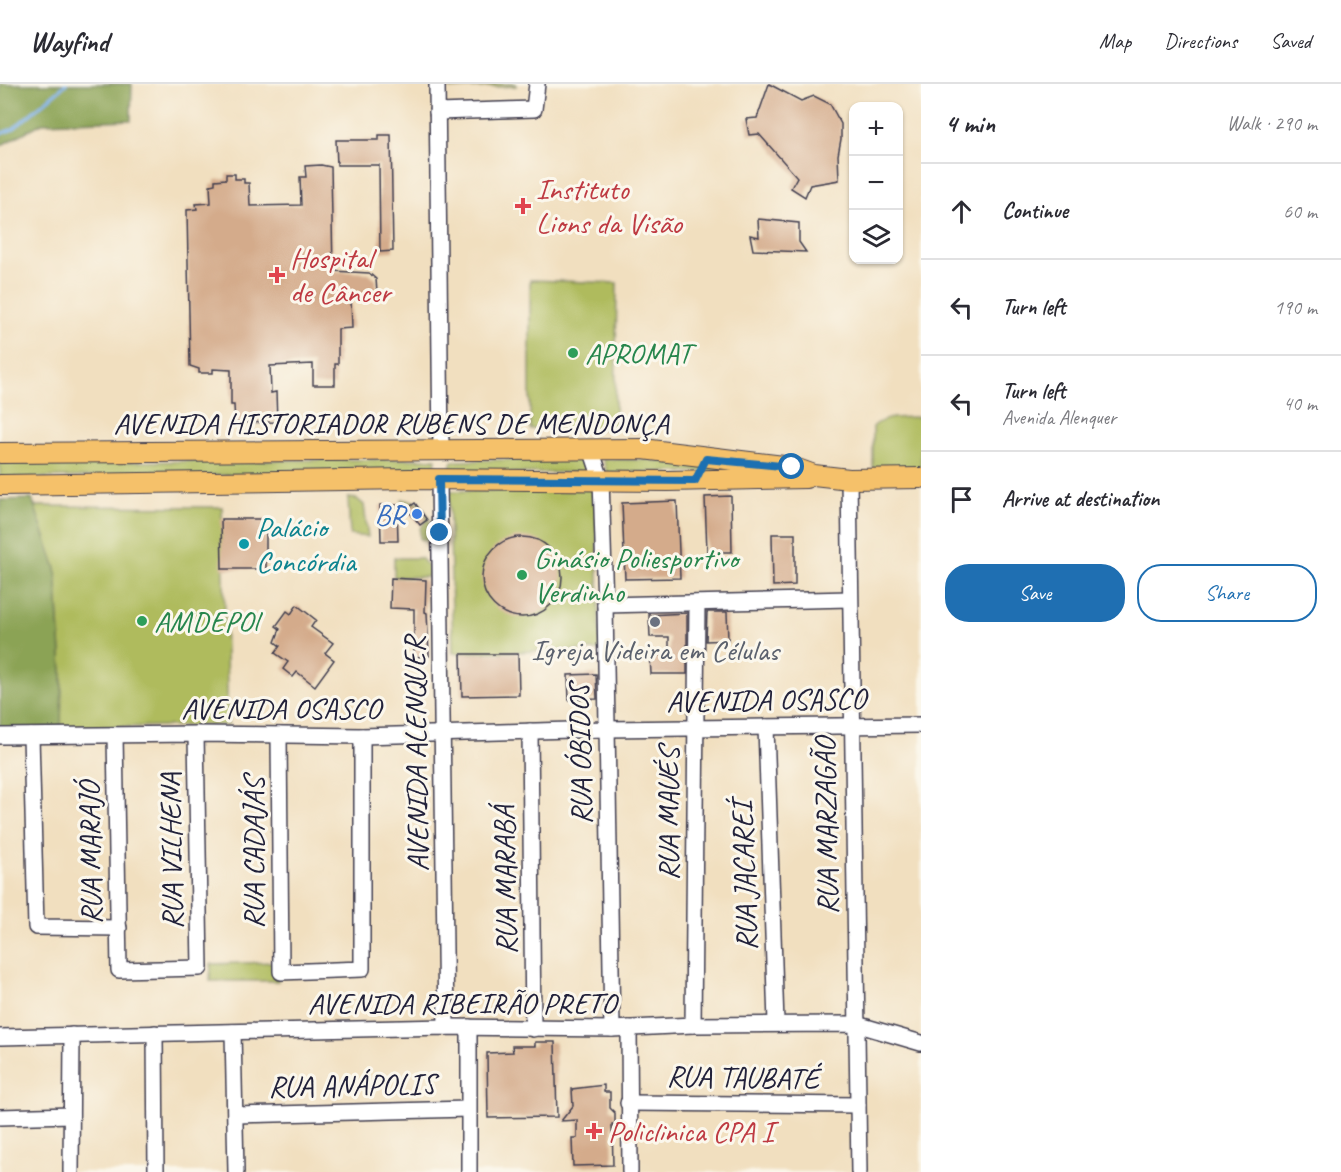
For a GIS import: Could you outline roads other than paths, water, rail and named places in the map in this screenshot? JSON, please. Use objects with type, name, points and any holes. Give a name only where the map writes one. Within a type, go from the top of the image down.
[{"type":"main road","name":"AVENIDA HISTORIADOR RUBENS DE MENDONÇA","points":[[0,453],[643,449],[706,459],[792,467],[814,476]]},
{"type":"main road","points":[[695,481],[706,459]]},
{"type":"main road","name":"AVENIDA HISTORIADOR RUBENS DE MENDONÇA","points":[[0,485],[439,479],[793,480],[814,476],[849,479],[921,478]]},
{"type":"street","points":[[437,84],[441,451]]},
{"type":"street","points":[[437,112],[534,109],[537,84]]},
{"type":"street","name":"RUA ÓBIDOS","points":[[591,449],[601,479],[612,1029]]},
{"type":"street","name":"AVENIDA ALENQUER","points":[[439,479],[446,1027]]},
{"type":"street","name":"RUA MARZAGÃO","points":[[849,479],[859,1172]]},
{"type":"street","points":[[605,605],[850,598]]},
{"type":"street","name":"RUA MAUÉS","points":[[693,1025],[697,603]]},
{"type":"street","name":"AVENIDA OSASCO","points":[[0,736],[196,734],[362,736],[606,729],[921,726]]},
{"type":"street","name":"RUA JACAREÍ","points":[[766,727],[776,1023]]},
{"type":"street","name":"RUA MARABÁ","points":[[530,731],[533,1029]]},
{"type":"street","name":"RUA VILHENA","points":[[119,970],[200,968],[196,734]]},
{"type":"street","name":"RUA MARAJÓ","points":[[115,735],[119,970]]},
{"type":"street","name":"RUA CADAJÁS","points":[[279,735],[281,972],[362,969],[362,736]]},
{"type":"street","points":[[31,736],[36,927],[119,928]]},
{"type":"street","name":"AVENIDA RIBEIRÃO PRETO","points":[[0,1037],[446,1027],[612,1029],[776,1023],[856,1024],[921,1043]]},
{"type":"street","points":[[469,1028],[469,1172]]},
{"type":"street","points":[[629,1028],[630,1172]]},
{"type":"street","points":[[233,1032],[237,1115],[236,1172]]},
{"type":"street","points":[[155,1033],[156,1172]]},
{"type":"street","points":[[71,1172],[72,1035]]},
{"type":"street","name":"RUA TAUBATÉ","points":[[628,1103],[858,1105]]},
{"type":"street","name":"RUA ANÁPOLIS","points":[[237,1115],[468,1109]]},
{"type":"street","points":[[0,1117],[70,1115]]},
{"type":"waterway","points":[[0,134],[13,129],[66,84]]},
{"type":"place","name":"Instituto Lions da Visão","points":[[523,206]]},
{"type":"place","name":"Hospital de Câncer","points":[[277,275]]},
{"type":"place","name":"APROMAT","points":[[573,353]]},
{"type":"place","name":"BR","points":[[417,514]]},
{"type":"place","name":"Palácio Concórdia","points":[[244,544]]},
{"type":"place","name":"Ginásio Poliesportivo Verdinho","points":[[522,575]]},
{"type":"place","name":"AMDEPOl","points":[[142,621]]},
{"type":"place","name":"Igreja Videira em Células","points":[[655,622]]},
{"type":"place","name":"Policlinica CPA I","points":[[594,1131]]}]
